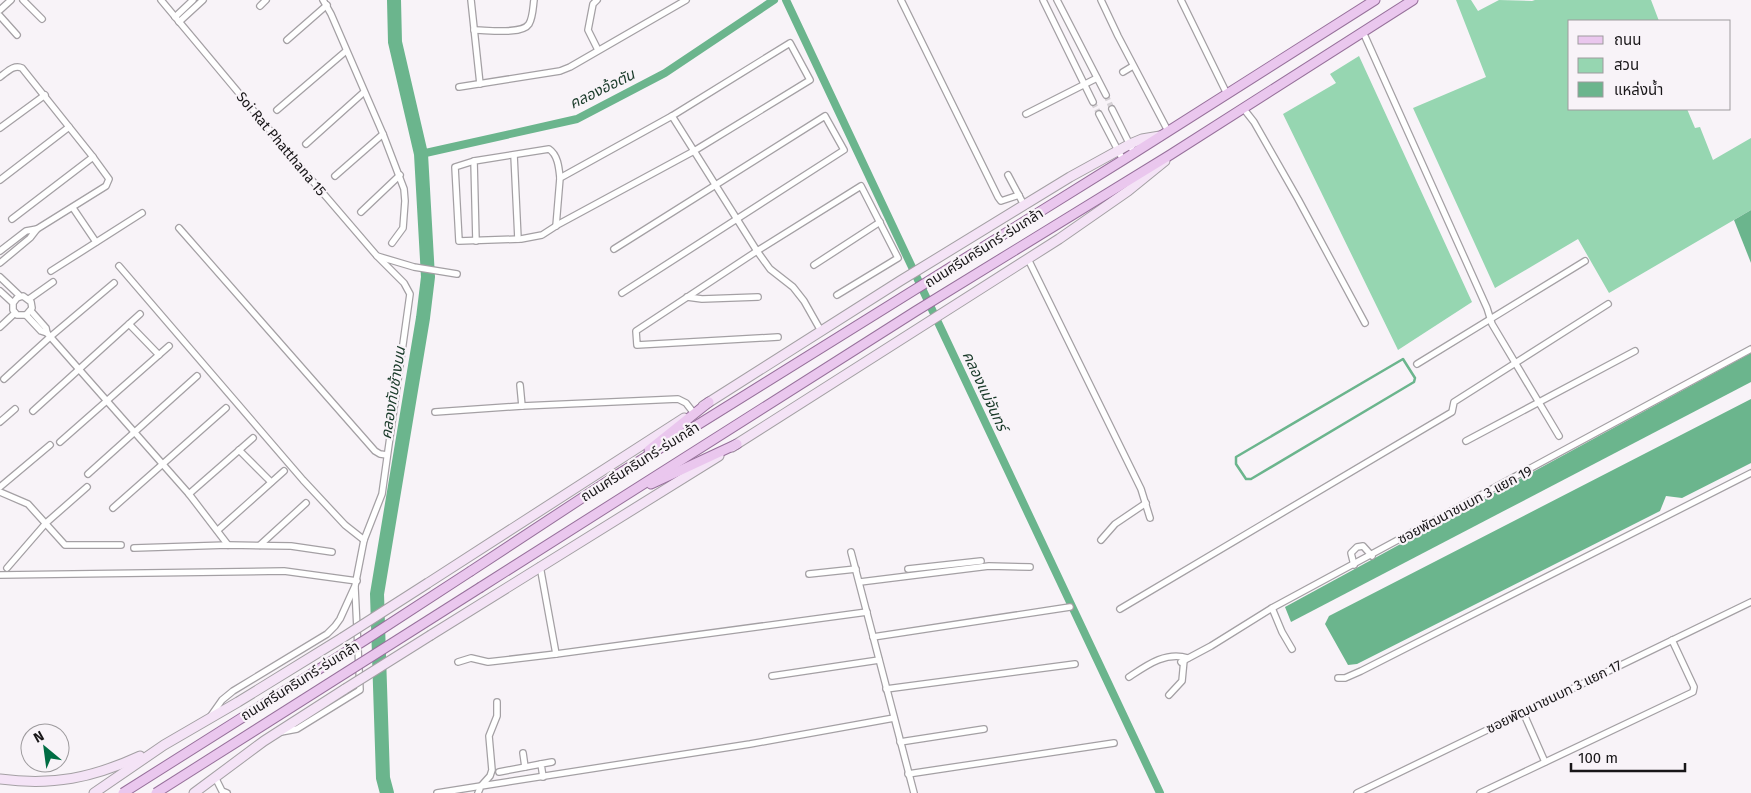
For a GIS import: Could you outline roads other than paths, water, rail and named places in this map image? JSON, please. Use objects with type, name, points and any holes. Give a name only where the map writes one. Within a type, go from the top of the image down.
[{"type":"main road","name":"ถนนศรีนครินทร์-ร่มเกล้า","points":[[123,793],[349,650],[618,475],[1124,160],[1375,0]]},
{"type":"main road","name":"ถนนศรีนครินทร์-ร่มเกล้า","points":[[156,793],[916,311],[1170,155],[1413,0]]},
{"type":"main road","name":"ถนนศรีนครินทร์-ร่มเกล้า","points":[[164,745],[238,702],[428,584],[693,412],[1024,205],[1118,150],[1142,139],[1160,136]]},
{"type":"main road","name":"ถนนศรีนครินทร์-ร่มเกล้า","points":[[194,793],[275,733],[1028,260],[1128,191],[1170,155]]},
{"type":"main road","points":[[618,475],[709,402]]},
{"type":"main road","points":[[617,501],[737,444]]},
{"type":"main road","points":[[0,779],[56,781],[88,776],[123,764],[164,745]]},
{"type":"main road","points":[[94,793],[164,745]]},
{"type":"street","points":[[0,10],[11,0]]},
{"type":"street","points":[[23,0],[42,19]]},
{"type":"street","name":"Soi Rat Phatthana 15","points":[[161,0],[304,171],[377,256],[410,290],[387,455]]},
{"type":"street","points":[[177,19],[193,0]]},
{"type":"street","points":[[177,19],[203,0]]},
{"type":"street","points":[[260,6],[266,0]]},
{"type":"street","points":[[471,0],[480,84]]},
{"type":"street","points":[[474,30],[512,31],[522,29],[528,26],[532,19],[534,0]]},
{"type":"street","points":[[597,0],[594,4],[588,30],[598,50]]},
{"type":"street","points":[[458,87],[560,71],[686,0]]},
{"type":"street","points":[[901,0],[998,197],[1001,200],[1006,200],[1019,196]]},
{"type":"street","points":[[1043,0],[1093,102]]},
{"type":"street","points":[[1057,0],[1106,95]]},
{"type":"street","points":[[1101,0],[1133,66],[1168,131]]},
{"type":"street","points":[[1181,0],[1227,94]]},
{"type":"street","points":[[287,40],[325,3],[383,134],[404,189],[405,219],[403,228],[392,244]]},
{"type":"street","points":[[0,16],[17,35]]},
{"type":"street","points":[[1363,32],[1491,318],[1559,436]]},
{"type":"street","points":[[556,226],[560,178],[555,155],[552,150],[547,149],[474,161],[455,167],[459,241],[518,239],[542,235],[694,151],[810,80],[790,43],[672,116],[560,178]]},
{"type":"street","points":[[277,110],[346,51]]},
{"type":"street","points":[[0,77],[13,67],[18,66],[22,68],[94,157],[109,179],[108,183],[73,208],[37,229],[26,231],[0,251]]},
{"type":"street","points":[[1123,72],[1133,66]]},
{"type":"street","points":[[1026,114],[1097,78]]},
{"type":"street","points":[[306,144],[364,92]]},
{"type":"street","points":[[0,128],[45,95]]},
{"type":"street","points":[[1243,108],[1254,122],[1365,323]]},
{"type":"street","points":[[1112,109],[1134,153]]},
{"type":"street","points":[[1099,114],[1124,160]]},
{"type":"street","points":[[672,116],[757,251],[770,268],[793,287],[804,301],[821,331]]},
{"type":"street","points":[[614,249],[825,116],[844,150],[622,292]]},
{"type":"street","points":[[0,180],[69,126]]},
{"type":"street","points":[[335,176],[383,134]]},
{"type":"street","points":[[514,154],[518,239]]},
{"type":"street","points":[[12,219],[94,157]]},
{"type":"street","points":[[474,161],[476,241]]},
{"type":"street","points":[[1008,174],[1024,205]]},
{"type":"street","points":[[361,212],[400,175]]},
{"type":"street","points":[[778,337],[637,345],[636,331],[757,251],[862,186],[898,258],[837,295]]},
{"type":"street","points":[[73,208],[96,242]]},
{"type":"street","points":[[51,271],[142,214]]},
{"type":"street","points":[[814,265],[880,222]]},
{"type":"street","points":[[179,228],[375,451],[387,455],[382,494],[364,540],[356,583],[360,690],[297,729],[275,733]]},
{"type":"street","points":[[0,263],[30,238],[37,229]]},
{"type":"street","points":[[377,256],[414,267],[457,274]]},
{"type":"street","points":[[1028,260],[1141,489],[1150,518]]},
{"type":"street","points":[[1417,364],[1585,261]]},
{"type":"street","points":[[119,266],[303,480],[345,524],[364,540]]},
{"type":"street","points":[[0,278],[20,296],[29,299],[32,305],[28,313],[20,316],[15,313],[12,307],[13,303],[20,296]]},
{"type":"street","points":[[29,299],[53,282]]},
{"type":"street","points":[[4,379],[48,335],[114,283]]},
{"type":"street","points":[[0,291],[13,303]]},
{"type":"street","points":[[687,297],[702,299],[758,297]]},
{"type":"street","points":[[1120,609],[1452,412],[1454,402],[1608,304]]},
{"type":"street","points":[[0,327],[15,313]]},
{"type":"street","points":[[28,313],[46,328],[48,335],[189,494],[228,545]]},
{"type":"street","points":[[33,410],[140,314]]},
{"type":"street","points":[[129,324],[159,355]]},
{"type":"street","points":[[60,442],[169,346]]},
{"type":"street","name":"ซอยพัฒนาชนบท 3 แยก 19","points":[[1184,660],[1211,646],[1272,608],[1372,556],[1751,349]]},
{"type":"street","points":[[1466,441],[1635,351]]},
{"type":"street","points":[[88,474],[197,376]]},
{"type":"street","points":[[520,385],[522,406]]},
{"type":"street","points":[[435,412],[522,406],[678,400],[686,403],[693,412]]},
{"type":"street","points":[[112,508],[226,408]]},
{"type":"street","points":[[0,422],[15,409]]},
{"type":"street","points":[[189,494],[253,438]]},
{"type":"street","points":[[0,486],[50,445]]},
{"type":"street","points":[[239,450],[271,482]]},
{"type":"street","points":[[218,530],[284,471]]},
{"type":"street","points":[[1338,678],[1344,678],[1361,671],[1751,473]]},
{"type":"street","points":[[7,568],[46,524],[87,487]]},
{"type":"street","points":[[0,492],[28,504],[65,545],[121,545]]},
{"type":"street","points":[[260,546],[306,503]]},
{"type":"street","points":[[1101,540],[1115,524],[1146,503]]},
{"type":"street","points":[[134,548],[228,545],[291,546],[332,552]]},
{"type":"street","points":[[1354,565],[1351,553],[1356,547],[1363,546],[1372,556]]},
{"type":"street","points":[[851,552],[914,793]]},
{"type":"street","points":[[860,582],[981,561]]},
{"type":"street","points":[[540,566],[556,654]]},
{"type":"street","points":[[908,570],[919,571],[989,566],[1030,567]]},
{"type":"street","points":[[809,574],[856,569]]},
{"type":"street","points":[[0,575],[284,571],[356,583]]},
{"type":"street","points":[[208,720],[222,700],[233,691],[327,634],[336,626],[356,583]]},
{"type":"street","name":"ซอยพัฒนาชนบท 3 แยก 17","points":[[1358,793],[1751,602]]},
{"type":"street","points":[[873,637],[1070,607]]},
{"type":"street","points":[[1272,608],[1292,650]]},
{"type":"street","points":[[458,662],[471,658],[488,662],[556,654],[867,612]]},
{"type":"street","points":[[1480,793],[1694,692],[1694,687],[1672,640]]},
{"type":"street","points":[[1129,677],[1155,660],[1179,655],[1184,660],[1182,681],[1169,695]]},
{"type":"street","points":[[772,676],[879,660]]},
{"type":"street","points":[[886,689],[1075,664]]},
{"type":"street","points":[[233,691],[230,697],[238,702]]},
{"type":"street","points":[[478,793],[492,770],[489,736],[497,716],[497,702]]},
{"type":"street","points":[[1523,712],[1545,762]]},
{"type":"street","points":[[437,793],[777,739],[894,718]]},
{"type":"street","points":[[900,742],[984,729]]},
{"type":"street","points":[[908,774],[1114,743]]},
{"type":"street","points":[[523,753],[525,767]]},
{"type":"street","points":[[499,772],[552,762]]},
{"type":"street","points":[[541,764],[543,777]]},
{"type":"street","points":[[215,777],[222,791],[227,793]]},
{"type":"water","points":[[1751,210],[1751,263],[1734,220]]},
{"type":"water","points":[[1751,353],[1751,382],[1291,622],[1285,607]]},
{"type":"water","points":[[1751,399],[1751,463],[1682,498],[1666,496],[1660,511],[1357,664],[1348,665],[1325,624],[1329,616]]},
{"type":"waterway","name":"คลองทับช้างบน","points":[[387,793],[383,778],[377,594],[423,318],[428,277],[421,154],[395,42],[394,0]]},
{"type":"waterway","name":"คลองอ้อตัน","points":[[421,154],[577,119],[665,73],[774,0]]},
{"type":"waterway","name":"คลองแม่จันทร์","points":[[786,0],[1160,793]]},
{"type":"waterway","points":[[1403,359],[1415,378],[1414,382],[1251,479],[1246,479],[1236,464],[1236,457],[1403,359]]},
{"type":"tunnel","points":[[1106,95],[1112,109]]},
{"type":"tunnel","points":[[1093,102],[1099,114]]}]
